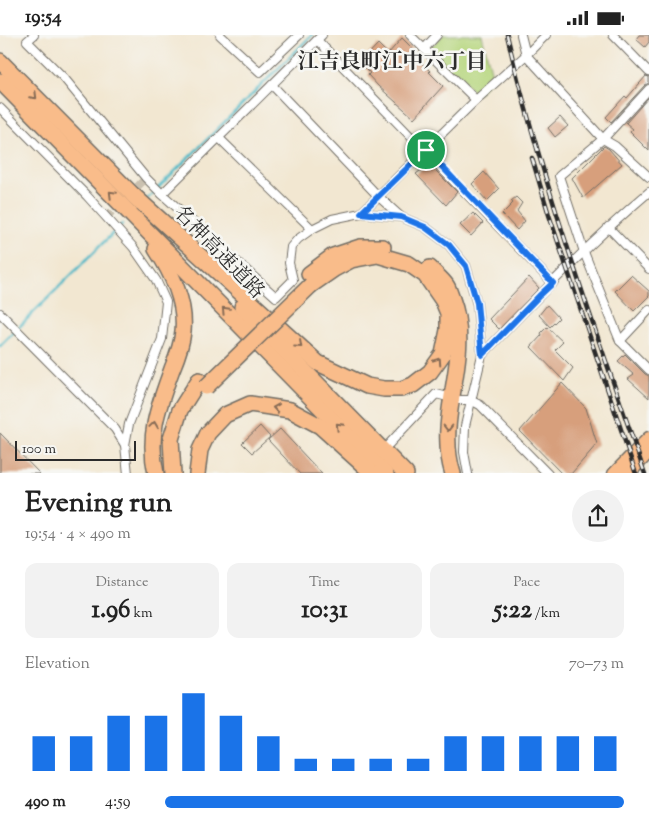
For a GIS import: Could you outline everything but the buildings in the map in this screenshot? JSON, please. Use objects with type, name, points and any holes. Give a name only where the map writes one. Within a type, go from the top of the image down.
[{"type":"highway","name":"名神高速道路","points":[[0,61],[406,473]]},
{"type":"highway","name":"名神高速道路","points":[[0,81],[386,473]]},
{"type":"highway","points":[[133,195],[318,363],[367,385],[384,389],[401,389],[413,385],[430,372],[443,354],[448,330],[448,313],[443,301],[425,275],[409,264],[378,255],[350,260],[307,281]]},
{"type":"highway","points":[[132,215],[170,271],[182,303],[183,332],[176,360],[156,414],[152,442],[156,473]]},
{"type":"highway","points":[[173,473],[171,439],[180,410],[202,384],[332,256],[360,247],[382,247],[401,250],[427,265],[447,285],[457,313],[460,337],[447,423],[449,461],[453,473]]},
{"type":"highway","points":[[182,473],[181,433],[202,384]]},
{"type":"highway","points":[[197,473],[200,450],[208,433],[225,415],[250,404],[290,410],[320,426],[373,473]]},
{"type":"main road","points":[[614,473],[649,438]]},
{"type":"main road","points":[[628,473],[649,452]]},
{"type":"street","points":[[34,35],[27,41],[64,78],[161,194],[276,297],[293,280],[289,263],[291,247],[298,239],[312,229],[332,219],[361,213],[401,217],[425,227],[449,245],[466,266],[477,303],[482,355],[465,426],[464,452],[468,473]]},
{"type":"street","points":[[220,35],[260,72],[299,35]]},
{"type":"street","points":[[410,35],[476,101]]},
{"type":"street","points":[[424,49],[437,35]]},
{"type":"street","points":[[521,35],[526,55],[603,139],[615,146],[649,177]]},
{"type":"street","points":[[361,213],[546,35]]},
{"type":"street","points":[[613,35],[649,72]]},
{"type":"street","points":[[161,194],[318,37],[553,283]]},
{"type":"street","points":[[272,85],[379,197],[401,217]]},
{"type":"street","points":[[649,89],[603,139],[559,177],[584,252],[620,341],[649,370]]},
{"type":"street","points":[[0,107],[133,247],[156,281],[166,302],[162,339],[129,424],[124,445]]},
{"type":"street","points":[[219,138],[312,229]]},
{"type":"street","points":[[482,355],[608,227],[649,192]]},
{"type":"street","points":[[608,227],[649,269]]},
{"type":"street","points":[[620,341],[649,310]]},
{"type":"street","points":[[0,313],[115,429],[124,445],[128,473]]},
{"type":"street","points":[[389,444],[436,394],[444,396]]},
{"type":"street","points":[[456,400],[470,400],[480,405],[548,473]]},
{"type":"green space","points":[[443,35],[482,35],[493,78],[477,95],[429,49]]},
{"type":"waterway","points":[[148,198],[312,35]]},
{"type":"waterway","points":[[0,346],[122,224]]},
{"type":"tunnel","points":[[129,195],[146,178]]},
{"type":"tunnel","points":[[106,217],[121,203]]},
{"type":"railway","points":[[507,35],[536,146],[553,201],[645,473]]},
{"type":"railway","points":[[532,158],[549,215],[636,473]]},
{"type":"district","name":"江吉良町江中六丁目","points":[[392,63]]},
{"type":"route","points":[[426,150],[553,283],[482,355],[477,303],[466,266],[449,245],[425,227],[401,217],[361,213],[426,150]]}]
